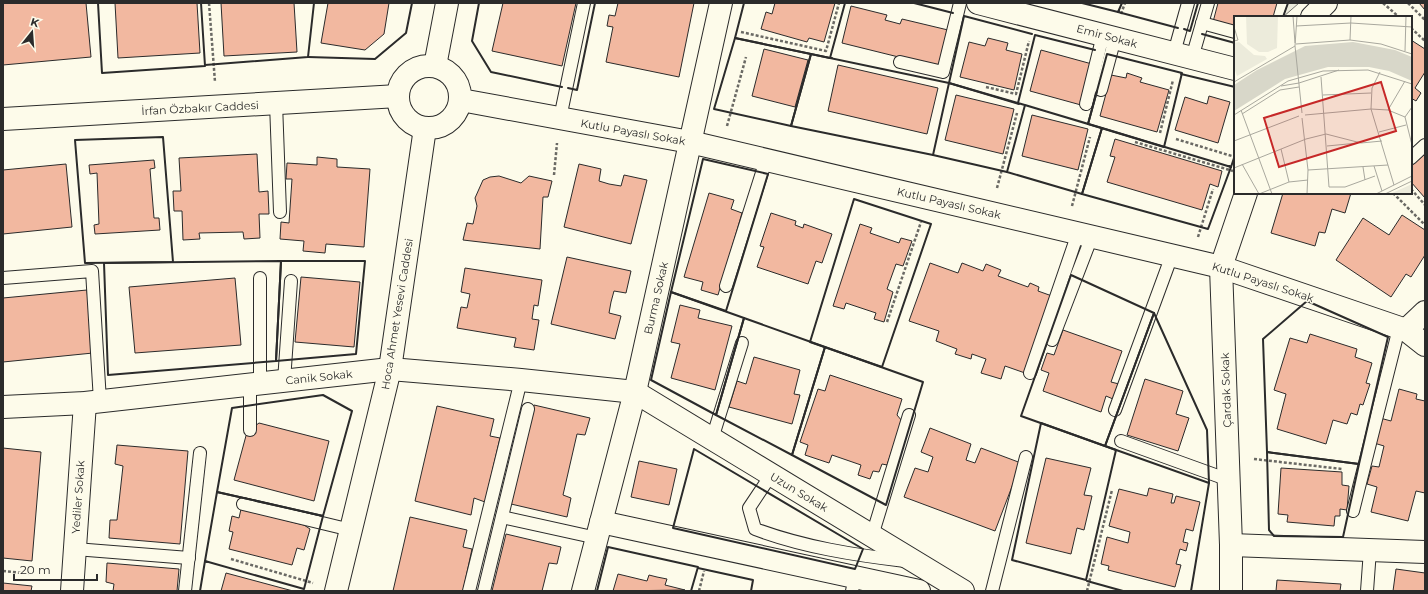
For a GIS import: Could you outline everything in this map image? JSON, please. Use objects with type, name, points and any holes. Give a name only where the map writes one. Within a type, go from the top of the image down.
[{"type":"street","points":[[435,66],[447,3]]},
{"type":"street","name":"Burma Sokak","points":[[583,591],[635,392],[721,3]]},
{"type":"street","name":"Emir Sokak","points":[[978,3],[1234,69]]},
{"type":"street","points":[[1313,16],[1326,3]]},
{"type":"street","points":[[424,66],[435,66],[444,69],[454,78],[460,91],[461,100],[455,114],[445,125],[435,128],[425,128],[408,121],[399,105],[398,96],[400,85],[406,76],[414,70],[424,66]]},
{"type":"street","name":"İrfan Özbakır Caddesi","points":[[3,119],[398,96]]},
{"type":"street","name":"Kutlu Payaslı Sokak","points":[[461,100],[690,142],[1221,267],[1402,329],[1425,345]]},
{"type":"street","name":"Hoca Ahmet Yesevi Caddesi","points":[[336,591],[390,369],[425,128]]},
{"type":"street","name":"Çardak Sokak","points":[[1231,591],[1229,480],[1221,267],[1246,194]]},
{"type":"street","points":[[1402,329],[1425,312]]},
{"type":"street","name":"Canik Sokak","points":[[3,407],[92,402],[390,369],[522,380],[635,392]]},
{"type":"street","name":"Uzun Sokak","points":[[635,392],[963,591]]},
{"type":"street","name":"Yediler Sokak","points":[[72,591],[75,549],[92,402]]},
{"type":"street","points":[[599,530],[854,584],[919,591]]},
{"type":"street","points":[[1231,545],[1425,552]]},
{"type":"lane","points":[[560,118],[584,3]]},
{"type":"lane","points":[[900,62],[943,72],[960,3]]},
{"type":"lane","points":[[1182,55],[1188,3]]},
{"type":"lane","points":[[1182,55],[1202,22],[1208,3]]},
{"type":"lane","points":[[1202,22],[1234,32]]},
{"type":"lane","points":[[1101,90],[1109,36]]},
{"type":"lane","points":[[1086,104],[1109,36]]},
{"type":"lane","points":[[276,103],[280,212]]},
{"type":"lane","points":[[1412,157],[1425,145]]},
{"type":"lane","points":[[726,286],[766,160]]},
{"type":"lane","points":[[1052,340],[1078,233]]},
{"type":"lane","points":[[1030,373],[1078,233]]},
{"type":"lane","points":[[1115,410],[1181,258]]},
{"type":"lane","points":[[3,278],[92,271],[92,402]]},
{"type":"lane","points":[[250,430],[255,384],[260,278]]},
{"type":"lane","points":[[284,381],[291,281]]},
{"type":"lane","points":[[1353,511],[1402,329]]},
{"type":"lane","points":[[712,439],[742,343]]},
{"type":"lane","points":[[469,591],[522,380]]},
{"type":"lane","points":[[484,591],[528,409]]},
{"type":"lane","points":[[872,536],[909,415]]},
{"type":"lane","points":[[1121,441],[1229,480]]},
{"type":"lane","points":[[185,591],[200,452]]},
{"type":"lane","points":[[992,591],[1026,458]]},
{"type":"lane","points":[[771,475],[749,508],[755,529],[783,540],[829,550],[916,562]]},
{"type":"lane","points":[[243,504],[351,530]]},
{"type":"lane","points":[[502,517],[599,530]]},
{"type":"lane","points":[[75,549],[189,558]]},
{"type":"lane","points":[[1367,591],[1370,550]]},
{"type":"path","points":[[209,3],[216,107]]},
{"type":"path","points":[[715,27],[826,51],[839,3]]},
{"type":"path","points":[[1383,3],[1397,16]]},
{"type":"path","points":[[1408,3],[1425,20]]},
{"type":"path","points":[[986,87],[1016,94],[1035,17]]},
{"type":"path","points":[[1412,29],[1425,41]]},
{"type":"path","points":[[1160,133],[1182,55]]},
{"type":"path","points":[[721,150],[746,57]]},
{"type":"path","points":[[991,213],[1017,113]]},
{"type":"path","points":[[554,174],[560,118]]},
{"type":"path","points":[[1078,233],[1090,137]]},
{"type":"path","points":[[1176,139],[1234,157]]},
{"type":"path","points":[[1136,142],[1234,172]]},
{"type":"path","points":[[1181,258],[1213,190]]},
{"type":"path","points":[[1412,190],[1425,205]]},
{"type":"path","points":[[1394,194],[1425,225]]},
{"type":"path","points":[[887,322],[929,198]]},
{"type":"path","points":[[1228,456],[1349,470]]},
{"type":"path","points":[[1088,591],[1112,490]]},
{"type":"path","points":[[230,559],[336,591]]},
{"type":"path","points":[[3,572],[32,574]]},
{"type":"shaded area","points":[[1288,3],[1299,3],[1284,16]]},
{"type":"building","points":[[3,3],[86,3],[91,57],[3,65]]},
{"type":"building","points":[[115,3],[197,3],[200,53],[118,58]]},
{"type":"building","points":[[221,3],[294,3],[297,52],[224,56]]},
{"type":"building","points":[[328,3],[389,3],[384,34],[365,50],[321,43]]},
{"type":"building","points":[[503,3],[576,3],[562,66],[492,51]]},
{"type":"building","points":[[618,3],[694,3],[679,77],[606,62],[613,27],[607,26],[609,15],[615,16]]},
{"type":"building","points":[[775,3],[835,3],[824,42],[809,38],[807,42],[761,29],[766,12],[772,14]]},
{"type":"building","points":[[1218,3],[1277,3],[1273,16],[1234,16],[1234,28],[1213,22]]},
{"type":"building","points":[[1419,3],[1425,3],[1425,10]]},
{"type":"building","points":[[851,6],[887,15],[885,20],[900,24],[902,19],[948,30],[939,67],[842,43]]},
{"type":"building","points":[[988,38],[1008,43],[1006,50],[1022,54],[1014,90],[960,77],[969,42],[985,46]]},
{"type":"building","points":[[1412,41],[1425,49],[1425,72],[1415,88],[1421,93],[1416,101],[1412,99]]},
{"type":"building","points":[[764,49],[808,60],[795,107],[752,96]]},
{"type":"building","points":[[1041,50],[1092,64],[1081,105],[1030,91]]},
{"type":"building","points":[[838,65],[938,88],[927,134],[828,111]]},
{"type":"building","points":[[1127,73],[1142,78],[1140,82],[1169,90],[1157,132],[1100,116],[1111,75],[1126,78]]},
{"type":"building","points":[[956,95],[1014,109],[1003,154],[945,140]]},
{"type":"building","points":[[1209,96],[1230,102],[1218,143],[1175,130],[1185,97],[1207,104]]},
{"type":"building","points":[[1032,115],[1088,129],[1078,170],[1022,156]]},
{"type":"building","points":[[1115,139],[1222,171],[1218,187],[1210,184],[1202,210],[1107,182],[1115,157],[1110,156]]},
{"type":"building","points":[[257,154],[259,192],[268,191],[269,214],[259,214],[260,238],[244,239],[243,232],[199,233],[200,239],[183,240],[182,211],[174,211],[173,191],[181,191],[179,158]]},
{"type":"building","points":[[1425,154],[1425,198],[1412,183],[1412,165]]},
{"type":"building","points":[[317,157],[337,159],[337,167],[370,169],[364,247],[326,244],[325,253],[303,251],[304,241],[280,239],[281,222],[289,223],[292,179],[286,179],[287,163],[317,165]]},
{"type":"building","points":[[154,160],[155,168],[150,169],[154,218],[159,218],[160,230],[95,234],[94,225],[99,224],[97,173],[90,174],[89,165]]},
{"type":"building","points":[[66,164],[72,227],[3,234],[3,170]]},
{"type":"building","points":[[579,164],[601,169],[599,181],[609,184],[621,186],[624,175],[647,180],[631,244],[564,227]]},
{"type":"building","points":[[499,176],[521,183],[529,176],[552,181],[548,197],[543,197],[540,249],[463,240],[467,223],[473,224],[477,206],[475,198],[483,180],[490,177]]},
{"type":"building","points":[[709,193],[734,200],[731,209],[742,213],[718,295],[701,290],[703,282],[684,277]]},
{"type":"building","points":[[1283,194],[1351,194],[1345,213],[1332,209],[1325,233],[1319,232],[1315,246],[1271,233]]},
{"type":"building","points":[[771,213],[796,221],[795,225],[803,228],[804,224],[832,234],[822,263],[816,261],[808,284],[757,267],[764,247],[760,246]]},
{"type":"building","points":[[1402,215],[1425,230],[1425,255],[1411,277],[1406,274],[1391,297],[1336,260],[1363,218],[1389,235]]},
{"type":"building","points":[[860,224],[872,228],[870,233],[899,243],[901,238],[912,241],[903,266],[896,264],[887,289],[893,292],[884,322],[874,319],[876,313],[846,303],[844,309],[833,306]]},
{"type":"building","points":[[567,257],[631,271],[626,293],[614,291],[611,302],[609,313],[621,316],[615,339],[551,324]]},
{"type":"building","points":[[930,263],[958,273],[962,263],[983,271],[986,264],[1001,270],[998,276],[1028,287],[1030,283],[1039,287],[1038,291],[1052,296],[1025,373],[1005,366],[1001,379],[981,373],[986,359],[972,354],[971,359],[955,354],[957,349],[936,341],[939,331],[909,321]]},
{"type":"building","points":[[465,268],[542,280],[538,306],[534,305],[532,319],[539,320],[534,350],[514,347],[516,338],[457,328],[461,307],[467,308],[470,294],[461,292]]},
{"type":"building","points":[[301,277],[360,282],[354,347],[295,342]]},
{"type":"building","points":[[235,278],[241,345],[135,353],[129,287]]},
{"type":"building","points":[[87,290],[93,353],[3,362],[3,298]]},
{"type":"building","points":[[680,305],[700,310],[698,318],[732,326],[715,390],[671,378],[680,344],[671,342]]},
{"type":"building","points":[[1063,330],[1122,351],[1111,382],[1119,384],[1113,399],[1106,396],[1101,412],[1043,391],[1049,373],[1041,370],[1047,353],[1054,355]]},
{"type":"building","points":[[1310,334],[1357,349],[1355,357],[1372,363],[1366,383],[1370,384],[1363,405],[1360,404],[1357,415],[1351,413],[1347,424],[1333,420],[1326,444],[1277,429],[1286,394],[1274,390],[1290,338],[1307,343]]},
{"type":"building","points":[[754,357],[800,370],[794,394],[800,395],[792,424],[729,407],[737,381],[746,384]]},
{"type":"building","points":[[830,375],[902,399],[897,415],[902,421],[887,465],[882,464],[879,472],[873,471],[870,479],[858,475],[861,465],[832,455],[829,463],[805,455],[808,445],[800,442],[818,389],[825,391]]},
{"type":"building","points":[[1145,379],[1183,391],[1176,414],[1189,418],[1178,451],[1127,435]]},
{"type":"building","points":[[1399,389],[1417,394],[1416,399],[1425,401],[1425,493],[1416,491],[1408,521],[1371,512],[1377,487],[1367,484],[1372,466],[1379,467],[1384,446],[1374,443],[1380,418],[1391,421]]},
{"type":"building","points":[[534,405],[590,418],[585,435],[577,434],[563,495],[571,498],[567,517],[511,504]]},
{"type":"building","points":[[437,406],[494,419],[490,436],[500,438],[485,502],[474,498],[471,515],[415,501]]},
{"type":"building","points":[[259,423],[329,441],[314,501],[234,480],[247,432]]},
{"type":"building","points":[[930,428],[971,444],[966,460],[975,463],[981,448],[1021,463],[995,531],[904,497],[915,468],[928,472],[933,457],[921,452]]},
{"type":"building","points":[[117,445],[188,451],[180,544],[109,538],[110,520],[117,520],[123,466],[115,464]]},
{"type":"building","points":[[3,448],[41,452],[32,561],[3,558]]},
{"type":"building","points":[[1046,458],[1091,468],[1084,495],[1092,496],[1084,530],[1077,528],[1071,554],[1026,543]]},
{"type":"building","points":[[639,461],[677,469],[669,505],[631,497]]},
{"type":"building","points":[[1281,468],[1342,472],[1342,485],[1349,486],[1347,510],[1340,509],[1340,516],[1335,516],[1334,526],[1287,522],[1288,515],[1278,514]]},
{"type":"building","points":[[1149,488],[1173,494],[1171,503],[1174,503],[1176,496],[1200,502],[1193,531],[1186,529],[1183,542],[1188,543],[1186,551],[1180,549],[1176,564],[1181,565],[1175,587],[1108,570],[1109,566],[1101,564],[1107,537],[1128,543],[1130,532],[1109,526],[1119,489],[1147,496]]},
{"type":"building","points":[[241,509],[304,525],[310,529],[304,550],[297,548],[292,565],[229,549],[233,532],[229,531],[232,516],[239,518]]},
{"type":"building","points":[[410,517],[467,530],[463,547],[472,549],[463,591],[393,591]]},
{"type":"building","points":[[506,534],[561,547],[557,564],[549,563],[542,591],[492,591]]},
{"type":"building","points":[[107,563],[179,569],[177,591],[113,591],[114,584],[106,582]]},
{"type":"building","points":[[1396,569],[1425,573],[1425,591],[1393,591]]},
{"type":"building","points":[[226,573],[293,591],[221,591]]},
{"type":"building","points":[[618,574],[647,581],[649,575],[667,579],[665,585],[685,590],[613,591]]},
{"type":"building","points":[[1277,580],[1341,584],[1340,591],[1276,591]]},
{"type":"building","points":[[3,583],[32,586],[31,591],[3,591]]},
{"type":"wall","points":[[98,3],[102,73],[205,66],[201,3]]},
{"type":"wall","points":[[205,65],[308,57],[314,3]]},
{"type":"wall","points":[[308,57],[375,59],[406,33],[412,3]]},
{"type":"wall","points":[[479,3],[472,41],[491,72],[562,87]]},
{"type":"wall","points":[[568,88],[577,90],[595,3]]},
{"type":"wall","points":[[744,3],[735,38],[949,83]]},
{"type":"wall","points":[[832,58],[830,58],[845,3]]},
{"type":"wall","points":[[914,3],[953,13]]},
{"type":"wall","points":[[1082,3],[1119,11]]},
{"type":"wall","points":[[1122,3],[1118,12],[1178,28]]},
{"type":"wall","points":[[1184,29],[1190,31],[1198,3]]},
{"type":"wall","points":[[1283,16],[1288,3]]},
{"type":"wall","points":[[1019,104],[949,83],[964,16],[1032,34]]},
{"type":"wall","points":[[1202,34],[1234,43]]},
{"type":"wall","points":[[1088,124],[1025,105],[1007,172],[1082,194],[1102,128],[1018,103],[1035,35],[1095,50]]},
{"type":"wall","points":[[735,38],[811,54],[791,126],[714,109],[735,38]]},
{"type":"wall","points":[[830,58],[811,54],[791,126],[933,155]]},
{"type":"wall","points":[[1107,54],[1182,73],[1164,147],[1088,124],[1107,54]]},
{"type":"wall","points":[[1181,74],[1234,87]]},
{"type":"wall","points":[[1007,172],[933,155],[949,83],[1018,103]]},
{"type":"wall","points":[[1088,124],[1097,91]]},
{"type":"wall","points":[[1102,128],[1231,167],[1208,229],[1082,194],[1102,128]]},
{"type":"wall","points":[[163,137],[173,262],[85,263],[75,140],[163,137]]},
{"type":"wall","points":[[1229,166],[1231,167],[1234,158]]},
{"type":"wall","points":[[703,159],[768,174],[726,311],[671,292],[703,159]]},
{"type":"wall","points":[[854,199],[931,224],[882,367],[810,342],[854,199]]},
{"type":"wall","points":[[281,261],[276,361],[108,375],[104,263],[281,261]]},
{"type":"wall","points":[[281,261],[365,261],[356,354],[276,361],[281,261]]},
{"type":"wall","points":[[1071,275],[1154,313],[1105,446],[1021,416],[1071,275]]},
{"type":"wall","points":[[671,292],[744,318],[716,415],[651,380],[671,292]]},
{"type":"wall","points":[[1307,301],[1388,337],[1359,464],[1267,452],[1263,339],[1307,301]]},
{"type":"wall","points":[[1154,313],[1207,430],[1209,483],[1105,446],[1154,313]]},
{"type":"wall","points":[[744,318],[825,347],[792,455],[716,415],[744,318]]},
{"type":"wall","points":[[825,347],[923,382],[886,505],[792,455],[825,347]]},
{"type":"wall","points":[[323,395],[352,411],[323,516],[217,492],[232,408],[323,395]]},
{"type":"wall","points":[[1041,423],[1116,450],[1086,580],[1012,560],[1041,423]]},
{"type":"wall","points":[[694,449],[863,549],[855,569],[673,528],[694,449]]},
{"type":"wall","points":[[1267,452],[1359,464],[1343,537],[1274,536],[1269,530],[1267,452]]},
{"type":"wall","points":[[1191,591],[1209,483]]},
{"type":"wall","points":[[217,492],[323,516],[304,589],[205,561],[217,492]]},
{"type":"wall","points":[[597,591],[608,547],[698,567],[691,591]]},
{"type":"wall","points":[[200,591],[205,561],[207,562]]},
{"type":"wall","points":[[698,568],[753,580],[751,591]]},
{"type":"wall","points":[[1087,581],[1123,591]]}]
